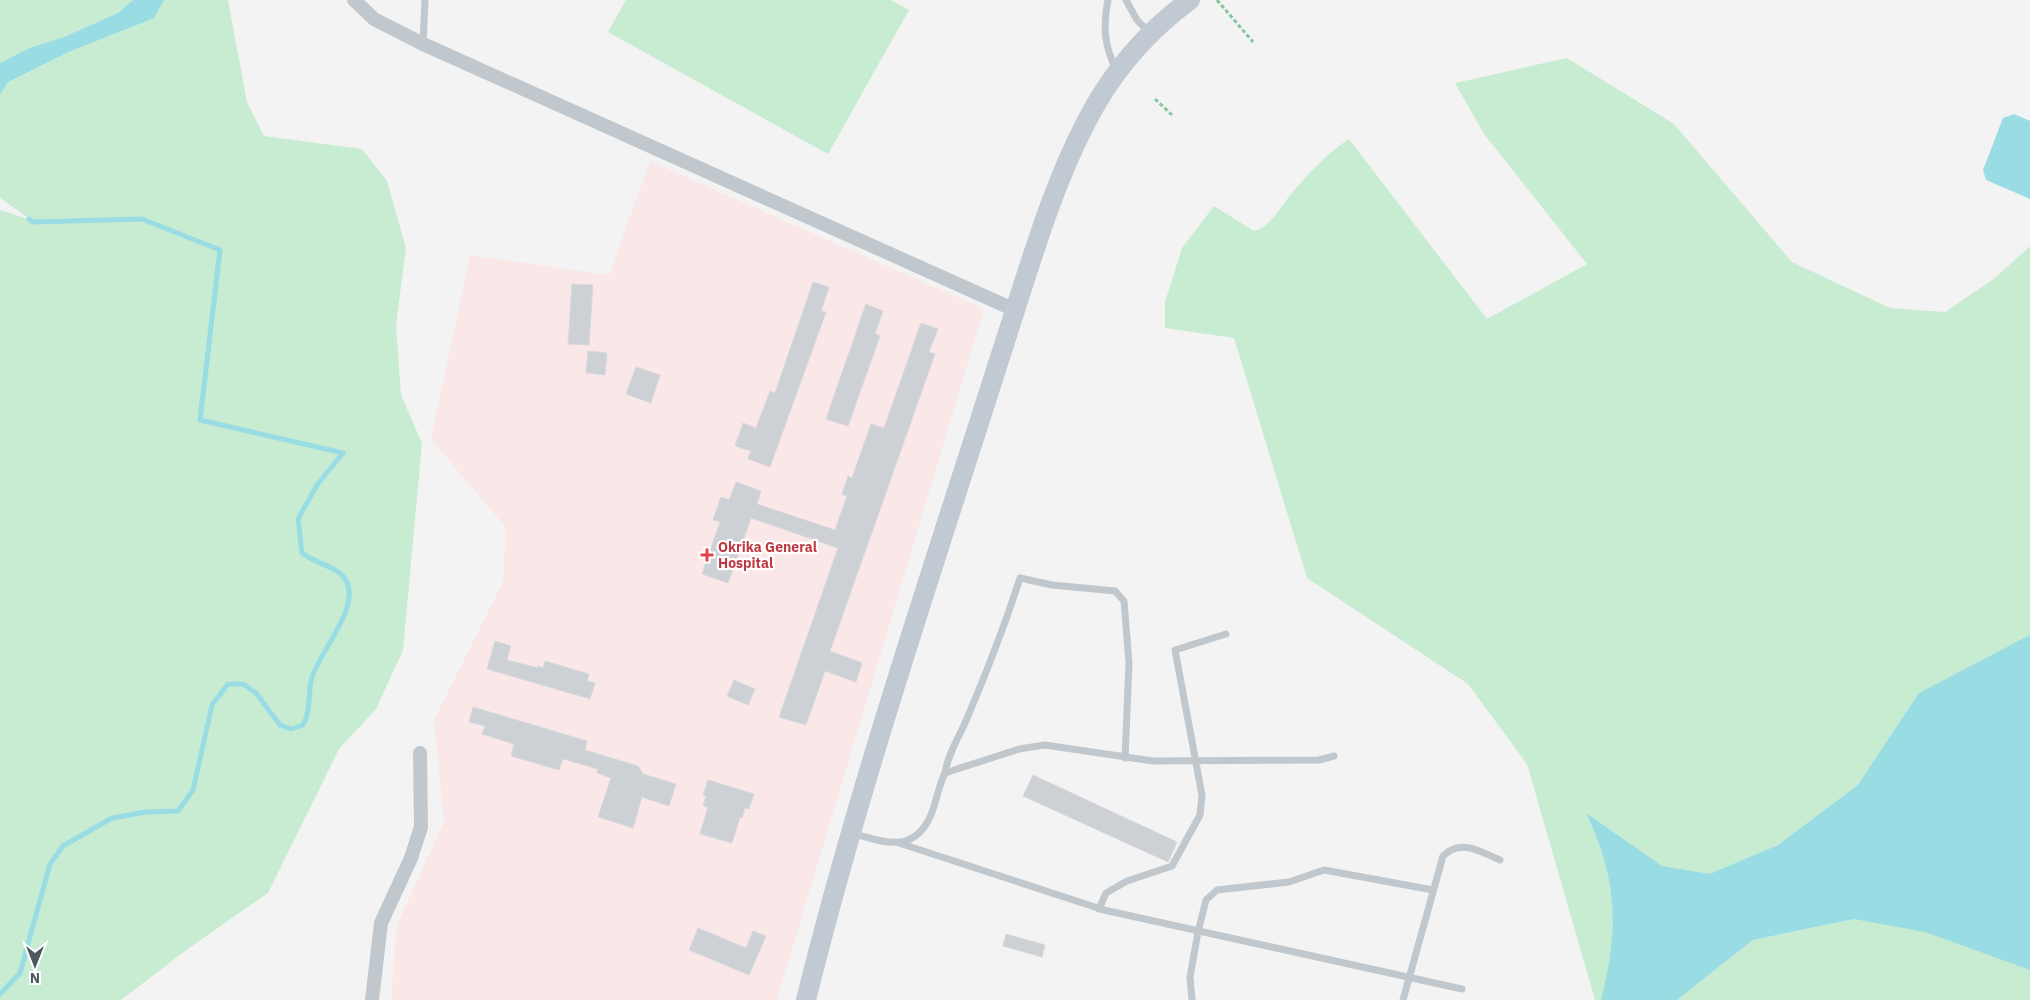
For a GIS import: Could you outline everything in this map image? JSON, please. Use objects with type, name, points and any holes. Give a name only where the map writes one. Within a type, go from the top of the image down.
[{"type":"street","points":[[354,0],[374,19],[423,44],[1015,310]]},
{"type":"street","points":[[806,1000],[825,921],[930,574],[1055,190],[1095,106],[1117,72],[1127,58],[1151,34],[1190,0]]},
{"type":"street","points":[[372,1000],[381,923],[411,858],[421,827],[420,752]]},
{"type":"lane","points":[[423,44],[424,0]]},
{"type":"lane","points":[[1108,0],[1104,38],[1107,53],[1117,72]]},
{"type":"lane","points":[[1126,0],[1137,20],[1151,34]]},
{"type":"lane","points":[[898,843],[916,837],[928,821],[939,786],[945,774],[947,760],[971,709],[1007,619],[1020,578],[1052,585],[1115,591],[1124,601],[1129,663],[1125,758]]},
{"type":"lane","points":[[1099,909],[1106,893],[1127,881],[1172,866],[1200,815],[1202,795],[1175,650],[1226,634]]},
{"type":"lane","points":[[945,774],[1020,748],[1045,745],[1153,761],[1319,760],[1334,756]]},
{"type":"lane","points":[[852,832],[882,842],[898,843],[1099,909],[1462,989]]},
{"type":"lane","points":[[1403,1000],[1443,856],[1451,848],[1464,846],[1500,860]]},
{"type":"lane","points":[[1192,1000],[1190,977],[1198,932],[1206,900],[1217,890],[1289,882],[1324,870],[1433,890]]},
{"type":"path","points":[[1217,0],[1236,24],[1254,42]]},
{"type":"path","points":[[1155,99],[1172,115]]},
{"type":"shaded area","name":"Okrika General Hospital","points":[[650,161],[984,309],[777,1000],[391,1000],[397,925],[444,822],[434,720],[503,582],[506,528],[431,439],[470,255],[609,275]]},
{"type":"green space","points":[[0,0],[133,0],[118,13],[64,37],[29,48],[0,63]]},
{"type":"green space","points":[[164,0],[228,0],[247,102],[264,136],[362,149],[387,181],[406,248],[396,325],[401,395],[422,443],[403,650],[376,709],[339,749],[268,893],[189,948],[121,1000],[0,1000],[0,210],[31,220],[0,198],[0,95],[8,82],[69,52],[153,18]]},
{"type":"green space","points":[[626,0],[891,0],[909,10],[828,154],[608,32]]},
{"type":"green space","points":[[1567,58],[1674,124],[1792,262],[1890,308],[1945,312],[1995,278],[2030,246],[2030,804],[1612,1000],[1595,1000],[1527,764],[1468,684],[1307,578],[1234,338],[1165,328],[1165,302],[1182,248],[1214,206],[1254,231],[1261,228],[1271,220],[1305,178],[1333,151],[1349,139],[1487,319],[1587,264],[1484,134],[1455,83]]},
{"type":"green space","points":[[2030,851],[2030,1000],[1677,1000],[1753,940],[1854,919]]},
{"type":"water","points":[[133,0],[164,0],[154,18],[69,52],[8,82],[0,95],[0,63],[29,48],[64,37],[118,13]]},
{"type":"water","points":[[2014,114],[2030,121],[2030,199],[1986,180],[1983,170],[2003,118]]},
{"type":"water","points":[[2030,635],[2030,970],[1925,932],[1854,919],[1753,940],[1677,1000],[1601,1000],[1611,951],[1612,905],[1610,883],[1604,860],[1597,837],[1586,813],[1662,866],[1710,874],[1778,845],[1858,785],[1919,693]]},
{"type":"building","points":[[813,282],[829,287],[821,311],[826,312],[770,467],[748,459],[751,451],[735,446],[743,423],[756,428],[770,391],[775,393]]},
{"type":"building","points":[[572,284],[593,285],[589,345],[568,344]]},
{"type":"building","points":[[866,304],[883,311],[875,334],[880,336],[848,426],[826,419]]},
{"type":"building","points":[[921,323],[938,329],[929,352],[935,354],[830,651],[862,663],[856,682],[825,671],[806,725],[779,717],[838,548],[751,518],[728,583],[702,574],[720,522],[713,520],[721,497],[729,500],[736,482],[761,491],[757,504],[835,530],[847,496],[842,494],[848,476],[852,478],[871,424],[884,428]]},
{"type":"building","points":[[588,351],[607,353],[605,375],[586,373]]},
{"type":"building","points":[[636,367],[660,375],[651,403],[626,394]]},
{"type":"building","points":[[495,641],[511,646],[507,660],[538,668],[538,666],[543,668],[545,661],[589,674],[587,681],[595,683],[590,699],[487,669]]},
{"type":"building","points":[[734,680],[755,689],[748,705],[727,696]]},
{"type":"building","points":[[473,707],[587,741],[585,750],[638,766],[643,774],[676,784],[669,806],[642,797],[633,828],[598,817],[611,778],[597,773],[598,769],[563,759],[559,770],[511,756],[514,744],[482,734],[485,726],[469,722]]},
{"type":"building","points":[[1033,775],[1177,842],[1168,862],[1023,796]]},
{"type":"building","points":[[708,780],[754,794],[749,809],[745,808],[742,818],[740,817],[732,843],[700,834],[708,807],[703,806],[706,796],[703,795]]},
{"type":"building","points":[[698,928],[746,948],[753,931],[766,936],[749,975],[689,950]]},
{"type":"building","points":[[1006,934],[1045,945],[1042,957],[1003,946]]},
{"type":"waterway","points":[[0,994],[20,973],[50,864],[63,846],[112,818],[146,812],[178,811],[193,790],[212,705],[228,684],[243,684],[256,693],[280,725],[291,729],[303,725],[307,714],[311,681],[315,670],[338,628],[349,599],[348,586],[342,575],[302,553],[298,519],[317,485],[343,453],[200,420],[220,250],[142,219],[33,222],[29,219]]},
{"type":"place","name":"Okrika General Hospital","points":[[707,555]]}]
